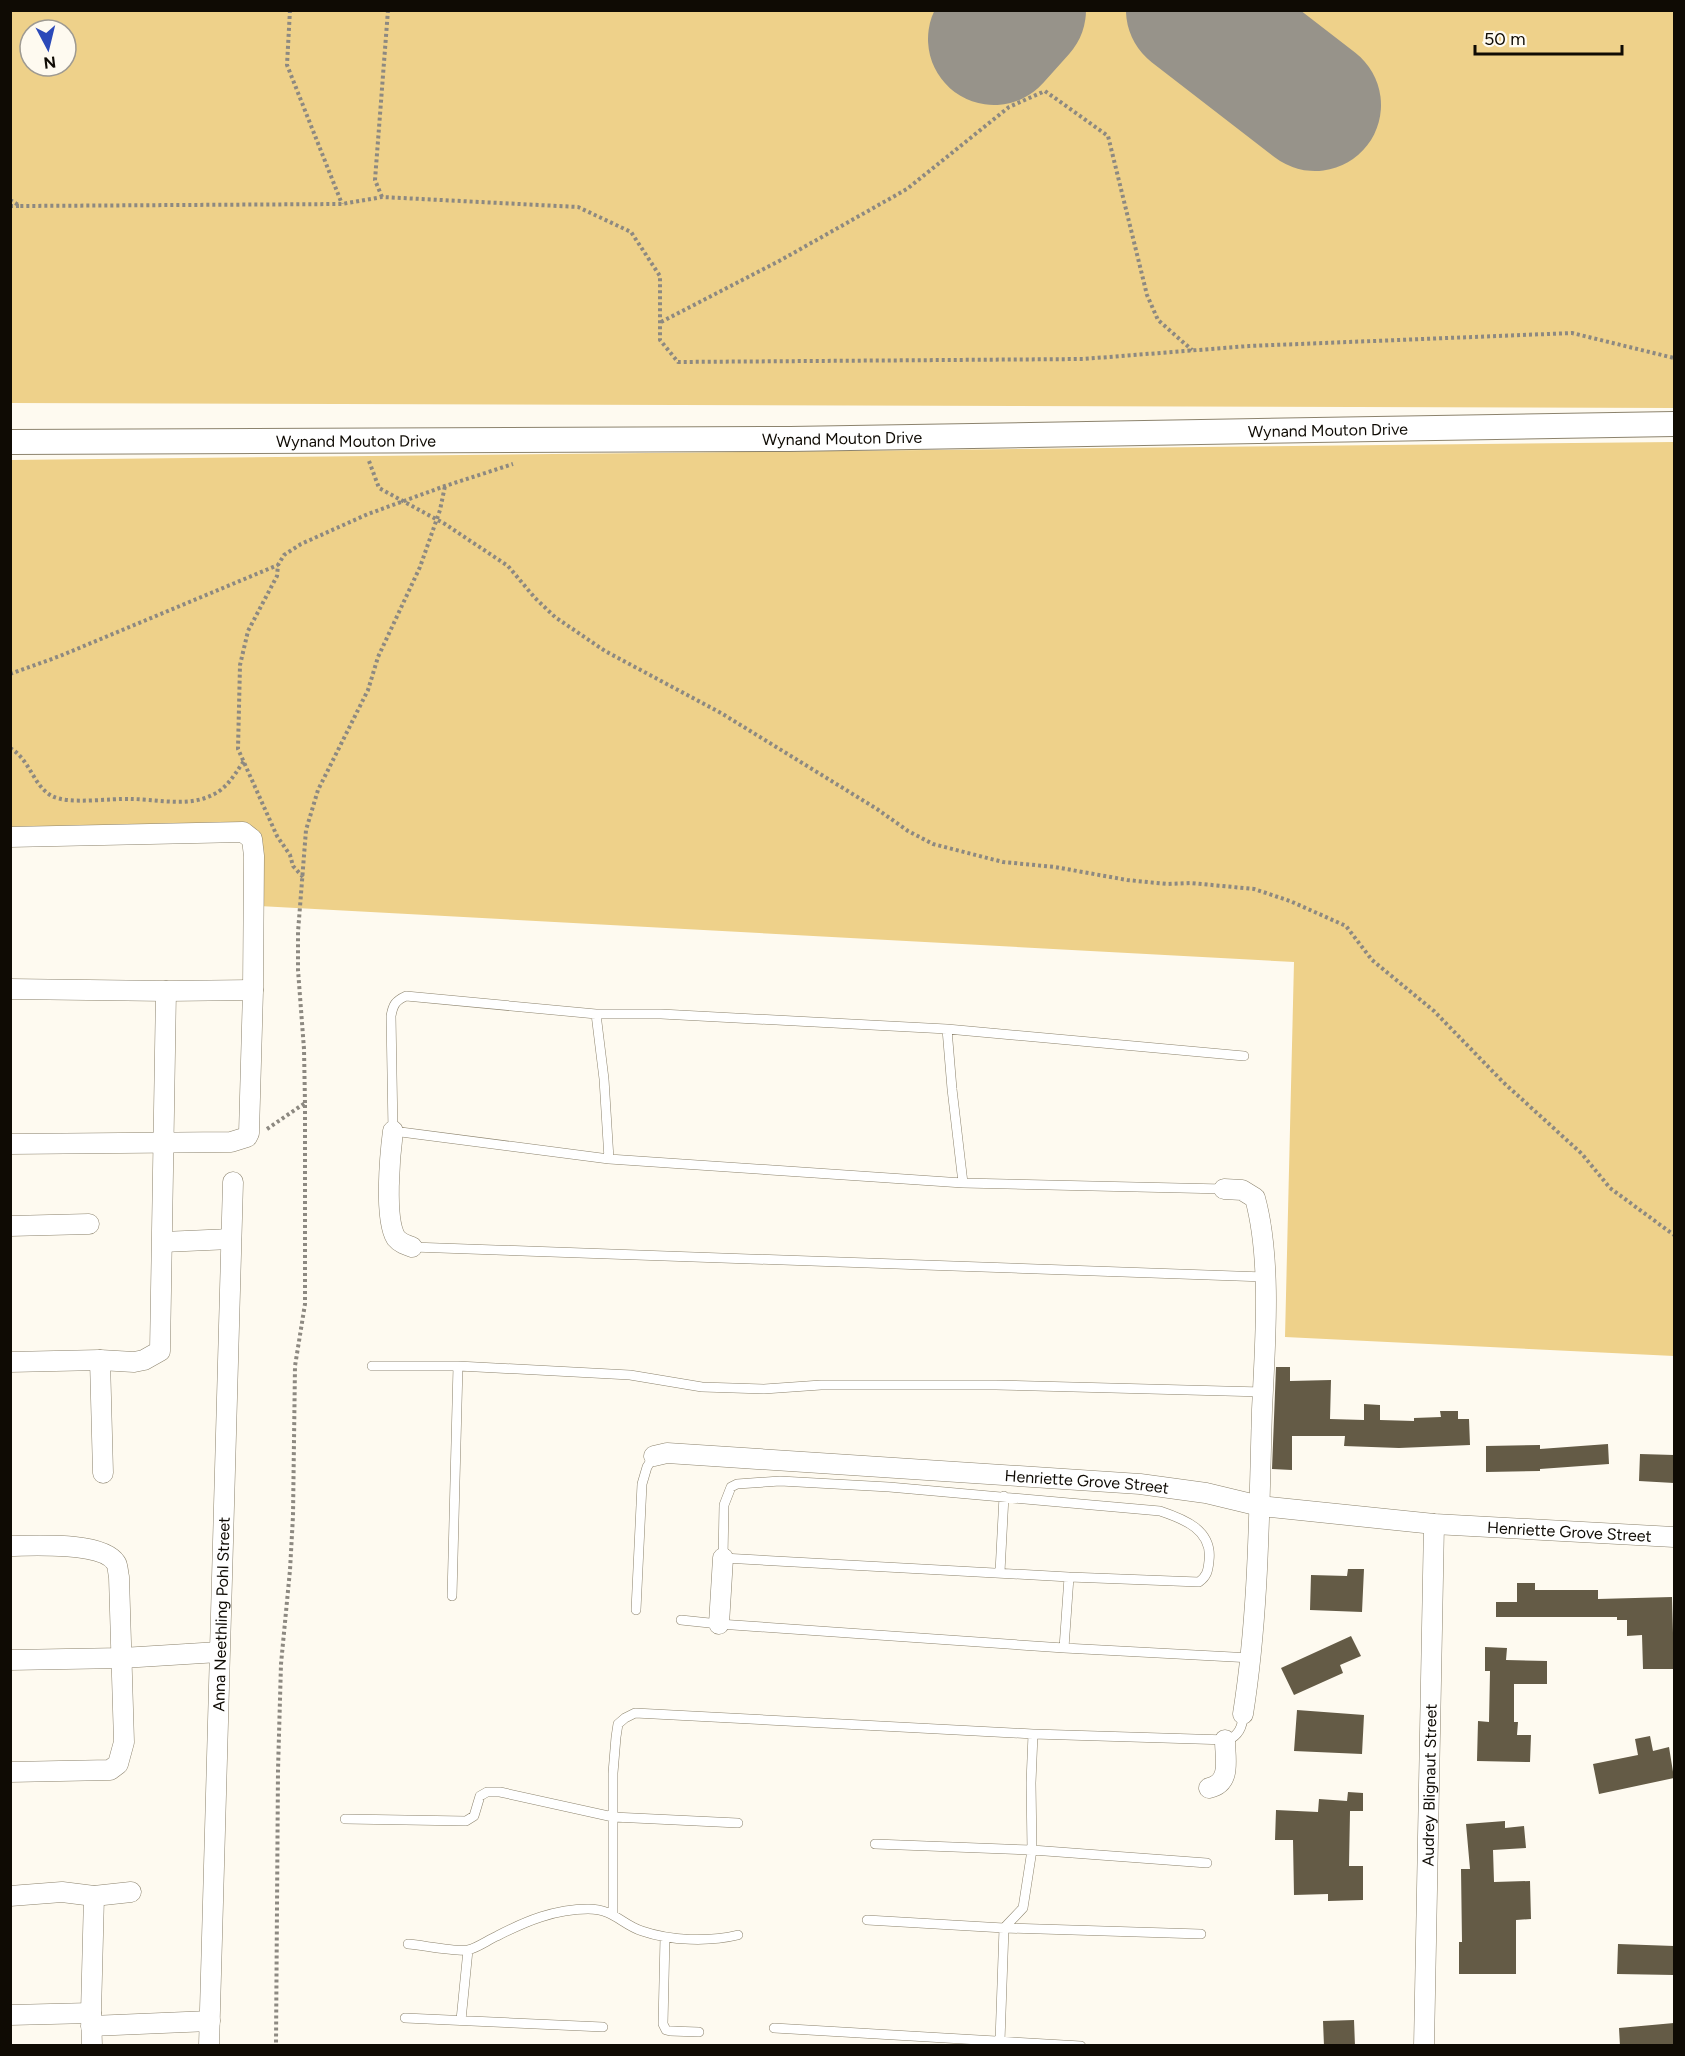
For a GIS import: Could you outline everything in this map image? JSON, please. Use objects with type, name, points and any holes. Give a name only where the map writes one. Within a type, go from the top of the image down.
[{"type":"street","name":"Wynand Mouton Drive","points":[[10,442],[790,439],[1674,424]]},
{"type":"street","points":[[10,837],[243,832],[249,835],[253,844],[254,856],[249,1133],[243,1139],[231,1142],[10,1144]]},
{"type":"street","points":[[10,989],[253,990]]},
{"type":"street","points":[[10,1362],[100,1360],[134,1362],[144,1360],[160,1351],[166,991]]},
{"type":"street","points":[[393,1131],[390,1159],[392,1226],[395,1237],[402,1244],[412,1247]]},
{"type":"street","name":"Anna Neethling Pohl Street","points":[[209,2046],[233,1182]]},
{"type":"street","points":[[1224,1189],[1242,1190],[1255,1198],[1259,1214],[1265,1277],[1260,1506],[1252,1658],[1244,1714]]},
{"type":"street","points":[[10,1226],[89,1224]]},
{"type":"street","points":[[163,1242],[231,1239]]},
{"type":"street","points":[[100,1360],[103,1473]]},
{"type":"street","name":"Henriette Grove Street","points":[[654,1456],[678,1453],[1140,1484],[1206,1493],[1260,1506],[1434,1524],[1674,1536]]},
{"type":"street","name":"Audrey Blignaut Street","points":[[1424,2046],[1434,1524]]},
{"type":"street","points":[[10,1546],[67,1546],[91,1549],[106,1555],[115,1562],[119,1577],[124,1742],[121,1759],[116,1767],[110,1770],[10,1773]]},
{"type":"street","points":[[719,1624],[723,1558]]},
{"type":"street","points":[[10,1660],[219,1653]]},
{"type":"street","points":[[1209,1788],[1221,1784],[1225,1779],[1225,1740]]},
{"type":"street","points":[[10,1896],[62,1892],[94,1896],[131,1892]]},
{"type":"street","points":[[91,2028],[94,1896]]},
{"type":"street","points":[[10,2015],[91,2028],[210,2021]]},
{"type":"lane","points":[[1224,1189],[963,1183],[609,1159],[393,1131],[391,1016],[393,1005],[398,999],[406,996],[596,1014],[661,1014],[947,1029],[1244,1056]]},
{"type":"lane","points":[[596,1014],[604,1079],[609,1159]]},
{"type":"lane","points":[[947,1029],[963,1183]]},
{"type":"lane","points":[[412,1247],[1265,1277]]},
{"type":"lane","points":[[372,1366],[458,1366],[630,1375],[702,1387],[744,1389],[821,1385],[996,1385],[1263,1392]]},
{"type":"lane","points":[[452,1596],[458,1366]]},
{"type":"lane","name":"Henriette Grove Street","points":[[636,1611],[642,1484],[647,1467],[654,1456]]},
{"type":"lane","points":[[791,1482],[889,1487],[1160,1510],[1193,1524],[1202,1533],[1210,1555],[1206,1576],[1199,1582],[723,1558],[724,1505],[730,1487],[737,1484],[791,1482]]},
{"type":"lane","points":[[1000,1572],[1004,1496]]},
{"type":"lane","points":[[1064,1648],[1069,1577]]},
{"type":"lane","points":[[681,1620],[1064,1648],[1252,1658]]},
{"type":"lane","points":[[613,1913],[613,1773],[618,1724],[634,1713],[1033,1734],[1225,1740],[1233,1738],[1240,1731],[1244,1714]]},
{"type":"lane","points":[[1000,2041],[1004,1928],[1023,1908],[1032,1850],[1033,1734]]},
{"type":"lane","points":[[345,1819],[466,1821],[474,1816],[480,1796],[487,1792],[526,1797],[613,1817],[738,1823]]},
{"type":"lane","points":[[875,1844],[1032,1850],[1207,1863]]},
{"type":"lane","points":[[408,1944],[468,1950],[521,1924],[550,1913],[588,1909],[613,1913],[641,1931],[665,1937],[700,1938],[738,1935]]},
{"type":"lane","points":[[867,1920],[1004,1928],[1201,1934]]},
{"type":"lane","points":[[665,1937],[663,2024],[666,2030],[670,2031],[699,2032]]},
{"type":"lane","points":[[461,2020],[468,1950]]},
{"type":"lane","points":[[405,2018],[603,2027]]},
{"type":"lane","points":[[774,2028],[1081,2046]]},
{"type":"path","points":[[290,10],[287,65],[342,204]]},
{"type":"path","points":[[382,197],[375,180],[388,10]]},
{"type":"path","points":[[660,322],[781,260],[907,189],[1009,107],[1045,91],[1108,136],[1147,295],[1158,320],[1192,350]]},
{"type":"path","points":[[10,206],[342,204],[382,197],[578,207],[632,232],[660,276],[660,340],[678,362],[1083,358],[1261,345],[1572,333],[1674,358]]},
{"type":"path","points":[[10,200],[20,206]]},
{"type":"path","points":[[369,460],[379,488],[445,524],[508,566],[535,598],[555,617],[605,651],[721,713],[877,809],[908,831],[933,844],[1003,862],[1055,867],[1126,880],[1254,889],[1290,901],[1346,926],[1372,960],[1434,1011],[1503,1082],[1582,1154],[1610,1188],[1674,1235]]},
{"type":"path","points":[[304,878],[293,866],[290,855],[277,836],[238,749],[240,665],[248,631],[277,576],[278,565],[284,555],[301,544],[368,514],[513,464]]},
{"type":"path","points":[[276,2046],[281,1664],[293,1516],[295,1366],[305,1304],[304,1049],[298,970],[298,932],[306,830],[318,790],[368,690],[378,657],[420,567],[440,510],[445,486]]},
{"type":"path","points":[[10,674],[60,656],[278,565]]},
{"type":"path","points":[[10,748],[20,753],[42,787],[53,796],[73,800],[204,799],[224,789],[244,761]]},
{"type":"path","points":[[249,1133],[263,1132],[305,1103]]},
{"type":"shaded area","points":[[11,10],[1674,11],[1674,408],[11,403]]},
{"type":"shaded area","points":[[1674,442],[1674,1356],[1285,1337],[1294,962],[259,906],[257,831],[11,835],[10,460]]},
{"type":"building","points":[[1276,1367],[1290,1367],[1290,1381],[1331,1380],[1330,1419],[1364,1420],[1364,1404],[1380,1405],[1380,1420],[1414,1421],[1414,1418],[1441,1417],[1440,1411],[1458,1411],[1458,1419],[1469,1419],[1470,1445],[1399,1448],[1344,1446],[1345,1436],[1292,1436],[1292,1470],[1272,1469]]},
{"type":"building","points":[[1608,1444],[1609,1464],[1540,1469],[1540,1471],[1486,1472],[1486,1446],[1540,1445],[1540,1449]]},
{"type":"building","points":[[1640,1454],[1674,1455],[1674,1483],[1639,1481]]},
{"type":"building","points":[[1348,1569],[1364,1569],[1362,1612],[1310,1610],[1311,1575],[1347,1576]]},
{"type":"building","points":[[1517,1583],[1535,1583],[1535,1590],[1598,1590],[1598,1599],[1672,1597],[1674,1669],[1643,1669],[1642,1635],[1627,1636],[1627,1620],[1617,1620],[1617,1617],[1496,1617],[1496,1602],[1517,1602]]},
{"type":"building","points":[[1351,1636],[1361,1656],[1340,1665],[1343,1673],[1294,1695],[1281,1668]]},
{"type":"building","points":[[1485,1647],[1507,1648],[1506,1660],[1547,1661],[1547,1684],[1514,1684],[1514,1722],[1518,1722],[1517,1735],[1531,1735],[1530,1762],[1477,1761],[1478,1721],[1489,1722],[1490,1671],[1485,1671]]},
{"type":"building","points":[[1297,1710],[1364,1715],[1362,1754],[1294,1751]]},
{"type":"building","points":[[1650,1736],[1653,1751],[1669,1747],[1674,1778],[1599,1794],[1593,1764],[1638,1755],[1635,1739]]},
{"type":"building","points":[[1348,1792],[1363,1793],[1363,1811],[1350,1811],[1349,1866],[1363,1866],[1363,1900],[1328,1901],[1328,1894],[1294,1895],[1293,1840],[1275,1840],[1276,1810],[1318,1812],[1319,1799],[1347,1801]]},
{"type":"building","points":[[1505,1821],[1505,1828],[1524,1826],[1526,1848],[1493,1850],[1494,1882],[1530,1881],[1531,1919],[1516,1920],[1516,1974],[1459,1974],[1459,1942],[1462,1942],[1461,1869],[1470,1869],[1466,1824]]},
{"type":"building","points":[[1618,1944],[1674,1946],[1674,1975],[1617,1974]]},
{"type":"building","points":[[1354,2020],[1355,2046],[1324,2046],[1323,2021]]},
{"type":"building","points":[[1674,2023],[1674,2046],[1620,2046],[1619,2028]]},
{"type":"runway","points":[[994,39],[1020,10]]},
{"type":"runway","points":[[1192,10],[1315,105]]}]
